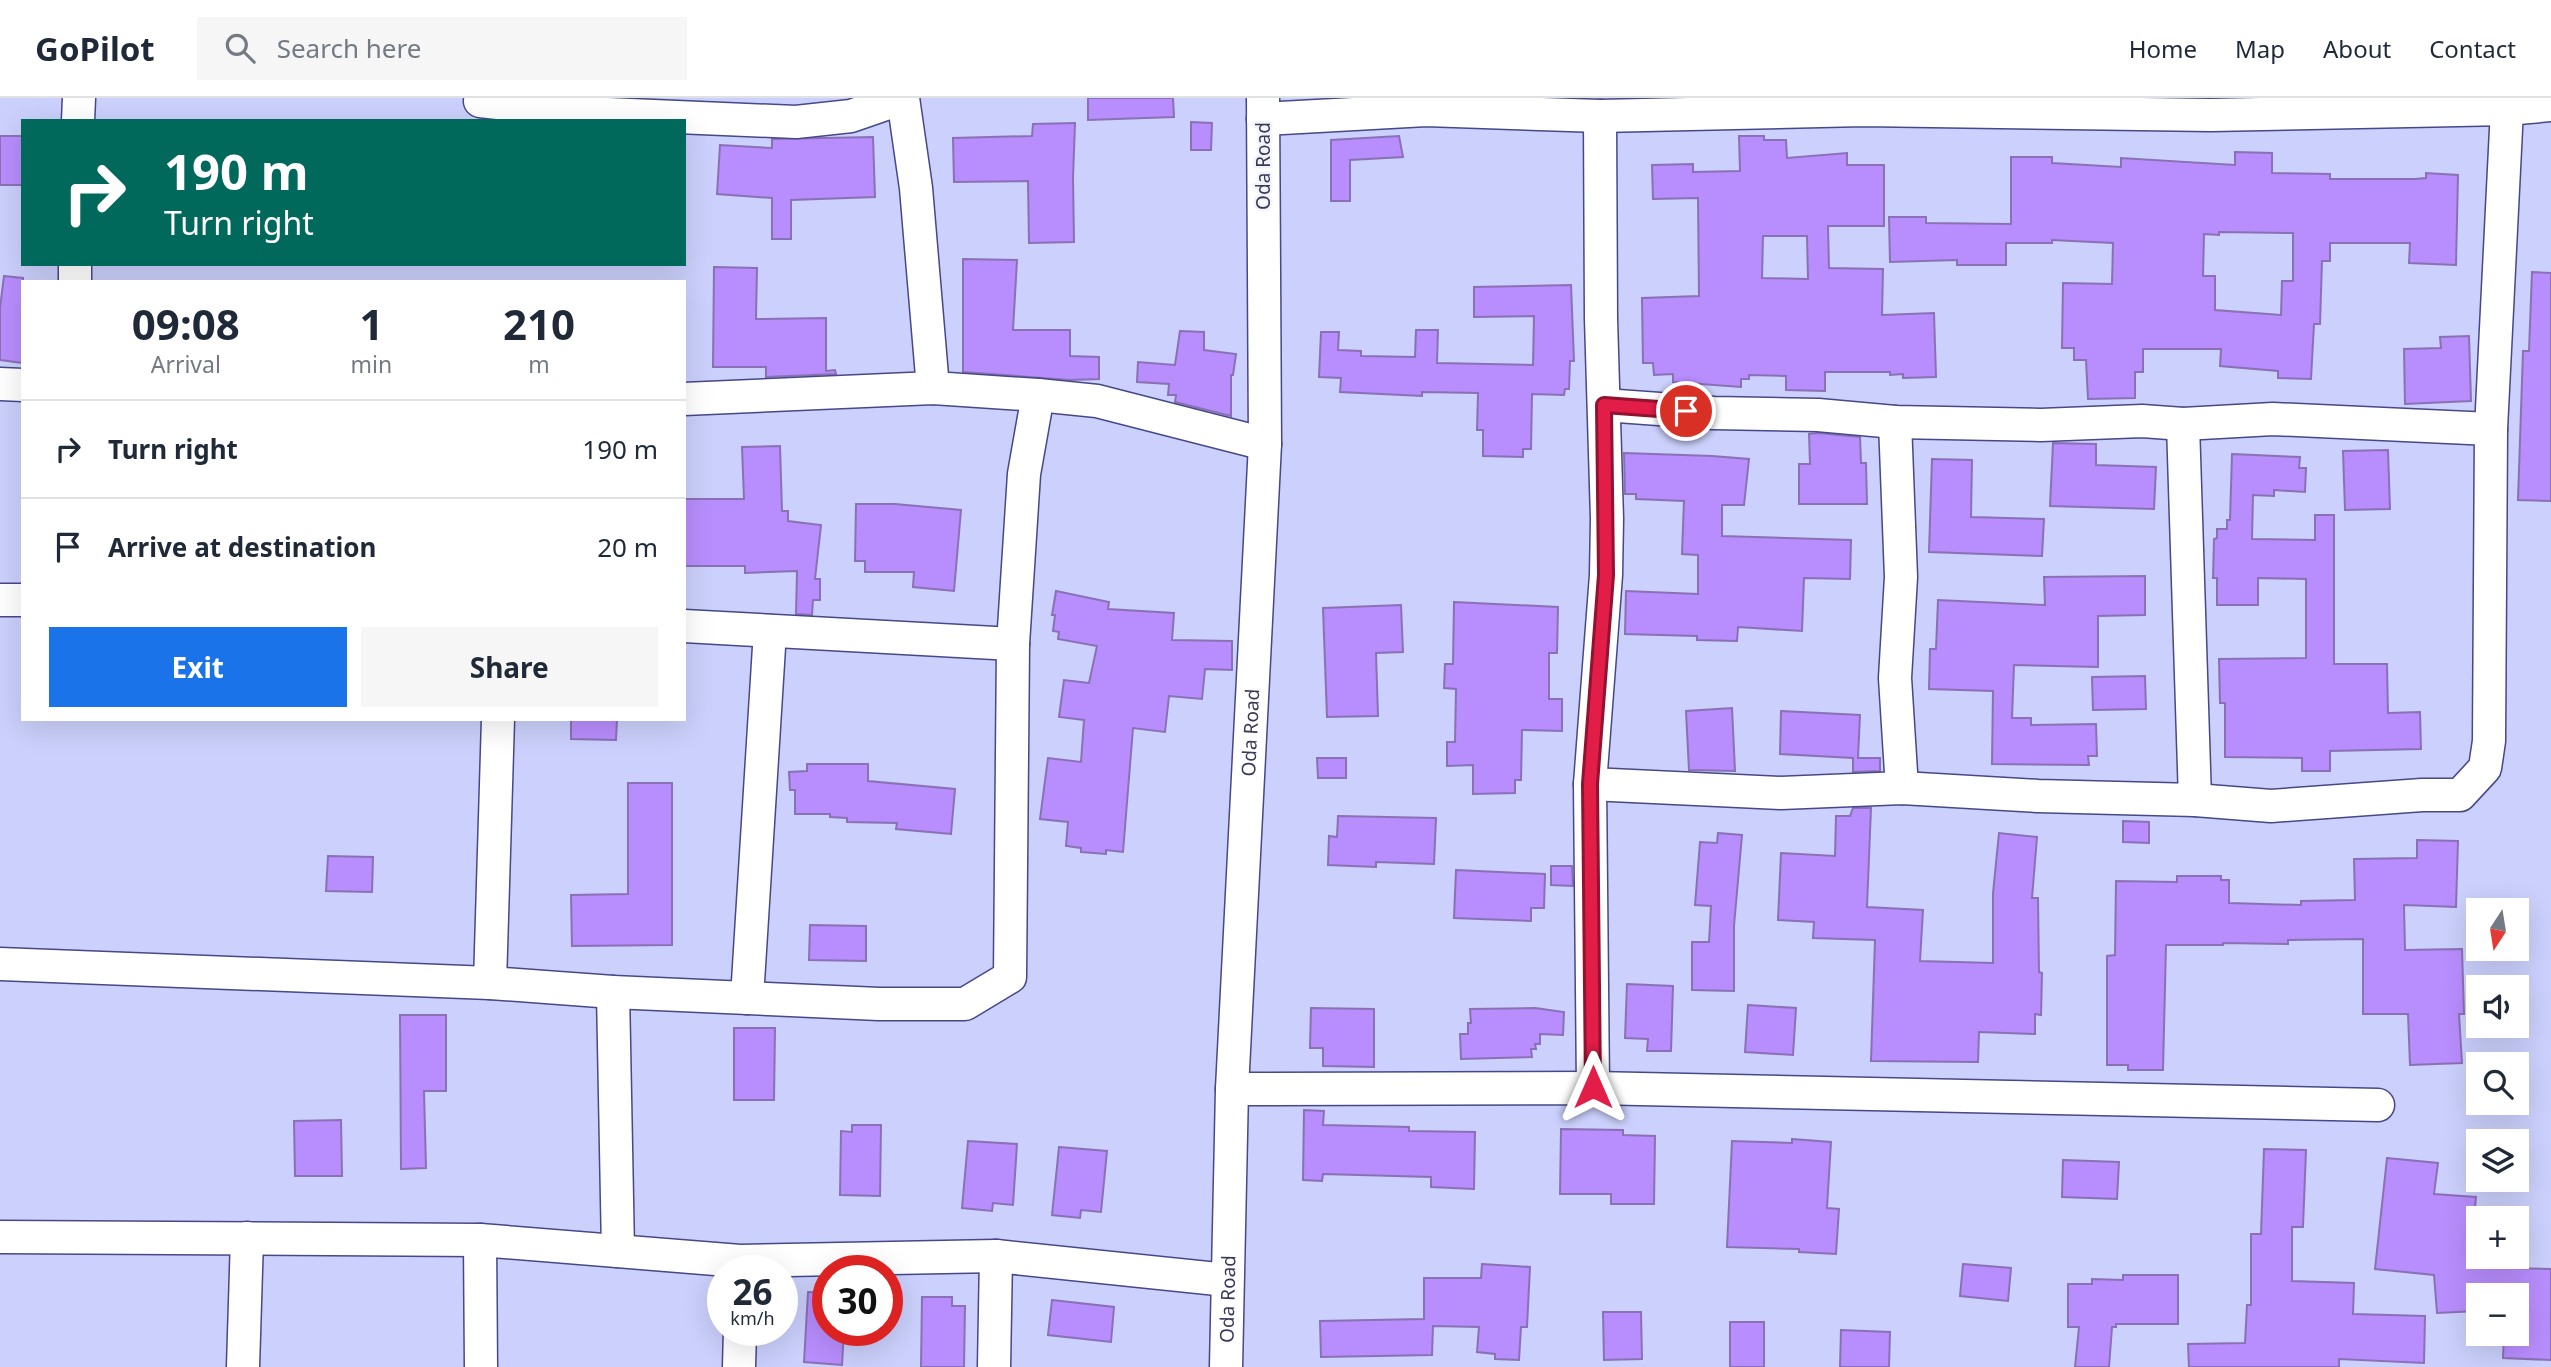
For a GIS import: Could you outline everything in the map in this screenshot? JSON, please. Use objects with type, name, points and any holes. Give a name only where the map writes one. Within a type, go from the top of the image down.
[{"type":"street","points":[[78,119],[79,98]]},
{"type":"street","points":[[480,101],[584,113],[796,122],[851,116],[903,98],[916,188],[933,388]]},
{"type":"street","points":[[1263,108],[1600,116],[1863,110],[2211,115],[2551,105]]},
{"type":"street","name":"Oda Road","points":[[1226,1367],[1232,1089],[1265,444],[1263,108]]},
{"type":"street","points":[[1590,784],[1781,793],[1902,788],[2038,796],[2194,800],[2271,806],[2422,794],[2460,795],[2486,768],[2489,741],[2491,429],[2507,108]]},
{"type":"street","points":[[1593,1087],[1590,784],[1606,575],[1600,116]]},
{"type":"street","points":[[0,384],[21,385]]},
{"type":"street","points":[[686,399],[933,388],[1038,395],[1097,401],[1265,444]]},
{"type":"street","points":[[0,964],[490,983],[613,992],[879,1004],[965,1004],[1010,977],[1013,644],[1024,474],[1038,395]]},
{"type":"street","points":[[1604,405],[1714,413],[1818,415],[1895,422],[2041,425],[2142,421],[2183,424],[2273,419],[2491,429]]},
{"type":"street","points":[[1895,422],[1901,577],[1895,678],[1902,788]]},
{"type":"street","points":[[2183,424],[2194,800]]},
{"type":"street","points":[[0,600],[21,600]]},
{"type":"street","points":[[686,626],[1013,644]]},
{"type":"street","points":[[747,998],[769,631]]},
{"type":"street","points":[[490,983],[498,721]]},
{"type":"street","points":[[613,992],[618,1251]]},
{"type":"street","points":[[1232,1089],[1593,1087],[2378,1105]]},
{"type":"street","points":[[0,1237],[480,1240],[618,1251],[707,1262]]},
{"type":"street","points":[[243,1367],[247,1238]]},
{"type":"street","points":[[480,1240],[481,1367]]},
{"type":"street","points":[[798,1264],[996,1256],[1227,1280]]},
{"type":"street","points":[[994,1367],[996,1256]]},
{"type":"street","points":[[739,1367],[740,1346]]},
{"type":"building","points":[[1088,98],[1173,98],[1174,117],[1088,120]]},
{"type":"building","points":[[1191,122],[1212,123],[1211,150],[1191,150]]},
{"type":"building","points":[[1075,123],[1074,242],[1029,243],[1028,181],[954,182],[953,138],[1032,136],[1033,124]]},
{"type":"building","points":[[0,136],[21,136],[21,185],[0,185]]},
{"type":"building","points":[[1399,136],[1403,157],[1350,160],[1350,201],[1331,201],[1331,140]]},
{"type":"building","points":[[1739,136],[1764,136],[1764,140],[1786,140],[1787,158],[1847,153],[1847,165],[1884,165],[1884,226],[1828,226],[1829,268],[1883,269],[1882,315],[1934,313],[1936,377],[1903,378],[1903,374],[1890,375],[1890,372],[1825,372],[1825,391],[1786,390],[1786,376],[1749,375],[1749,379],[1741,379],[1741,387],[1673,382],[1673,374],[1654,375],[1653,363],[1643,363],[1642,298],[1699,296],[1698,198],[1653,199],[1652,165],[1693,164],[1693,172],[1740,171]],"holes":[[[1763,236],[1807,236],[1808,279],[1762,278]]]},
{"type":"building","points":[[873,137],[875,197],[791,200],[791,239],[772,239],[772,198],[717,194],[720,145],[772,148],[772,139]]},
{"type":"building","points":[[2235,152],[2272,153],[2272,173],[2330,174],[2330,179],[2415,179],[2426,178],[2426,173],[2458,175],[2456,265],[2409,263],[2410,243],[2330,243],[2330,261],[2322,261],[2320,324],[2314,324],[2311,379],[2278,378],[2278,371],[2220,366],[2221,349],[2143,349],[2143,372],[2135,372],[2135,398],[2088,399],[2086,360],[2074,360],[2074,348],[2062,348],[2063,283],[2112,284],[2113,243],[2052,240],[2052,243],[2006,243],[2006,265],[1957,265],[1957,260],[1890,262],[1889,217],[1926,217],[1926,223],[2011,224],[2011,157],[2052,157],[2052,163],[2121,167],[2121,158],[2235,165]],"holes":[[[2293,233],[2293,281],[2282,281],[2281,315],[2215,310],[2215,276],[2203,276],[2204,234]]]},
{"type":"building","points":[[963,259],[1017,260],[1013,330],[1070,330],[1070,356],[1099,357],[1099,379],[1070,380],[963,372]]},
{"type":"building","points":[[714,267],[757,268],[756,319],[826,318],[826,371],[835,370],[836,374],[766,377],[766,367],[713,367]]},
{"type":"building","points":[[2532,272],[2551,273],[2551,501],[2518,500],[2523,351],[2529,351]]},
{"type":"building","points":[[4,276],[23,278],[21,363],[0,360],[0,308]]},
{"type":"building","points":[[1571,285],[1574,361],[1570,361],[1569,389],[1565,389],[1564,395],[1532,394],[1531,449],[1523,449],[1523,457],[1483,456],[1483,430],[1477,430],[1478,393],[1422,392],[1422,396],[1340,392],[1341,378],[1319,377],[1321,332],[1339,332],[1338,350],[1361,351],[1361,356],[1415,357],[1416,330],[1438,330],[1437,363],[1533,365],[1534,316],[1474,317],[1474,287]]},
{"type":"building","points":[[1180,331],[1204,332],[1204,350],[1236,354],[1231,375],[1231,416],[1175,402],[1176,395],[1168,395],[1169,384],[1137,382],[1138,362],[1175,365]]},
{"type":"building","points":[[2469,336],[2471,401],[2405,404],[2404,349],[2441,348],[2440,337]]},
{"type":"building","points":[[1809,434],[1860,437],[1861,463],[1866,463],[1867,504],[1799,504],[1799,464],[1810,464]]},
{"type":"building","points":[[2053,443],[2096,444],[2096,465],[2156,467],[2154,509],[2050,506]]},
{"type":"building","points":[[780,446],[782,511],[788,511],[788,521],[821,525],[815,579],[820,579],[820,600],[813,600],[812,615],[796,614],[797,571],[745,573],[745,566],[686,566],[686,499],[744,499],[742,447]]},
{"type":"building","points":[[2388,450],[2390,509],[2345,510],[2343,451]]},
{"type":"building","points":[[1624,453],[1749,459],[1744,505],[1722,505],[1722,536],[1851,540],[1850,579],[1804,578],[1802,631],[1738,627],[1737,641],[1697,640],[1697,636],[1625,634],[1626,591],[1698,594],[1698,555],[1682,554],[1684,501],[1636,499],[1636,494],[1625,494]]},
{"type":"building","points":[[2232,454],[2300,457],[2299,468],[2306,468],[2305,492],[2274,490],[2274,496],[2253,495],[2252,539],[2315,540],[2315,515],[2334,515],[2334,664],[2387,664],[2388,713],[2420,712],[2421,749],[2330,751],[2330,771],[2302,771],[2302,758],[2225,757],[2225,703],[2220,703],[2219,659],[2306,658],[2306,579],[2258,578],[2258,605],[2217,605],[2217,578],[2213,578],[2214,539],[2217,538],[2217,529],[2227,529],[2227,520],[2230,520]]},
{"type":"building","points":[[1932,459],[1972,460],[1971,517],[2044,519],[2042,556],[1929,552]]},
{"type":"building","points":[[856,504],[895,504],[961,510],[954,591],[913,587],[914,572],[865,572],[865,561],[855,561]]},
{"type":"building","points":[[2145,576],[2145,615],[2098,616],[2098,667],[2014,665],[2012,718],[2031,718],[2031,725],[2096,724],[2097,756],[2088,756],[2089,765],[1992,764],[1993,691],[1929,689],[1930,649],[1936,649],[1938,600],[2045,605],[2044,577]]},
{"type":"building","points":[[1056,591],[1109,602],[1108,609],[1174,613],[1172,640],[1232,641],[1232,670],[1205,669],[1202,699],[1169,696],[1165,732],[1133,728],[1123,852],[1081,852],[1081,848],[1066,846],[1068,822],[1040,819],[1048,758],[1081,762],[1084,720],[1059,717],[1064,680],[1089,683],[1097,646],[1058,639],[1059,632],[1053,631],[1055,615],[1052,615]]},
{"type":"building","points":[[1454,602],[1558,607],[1557,653],[1549,653],[1549,699],[1562,699],[1562,731],[1522,730],[1521,780],[1515,780],[1515,793],[1473,794],[1473,765],[1447,766],[1447,742],[1455,742],[1456,689],[1444,688],[1445,664],[1453,664]]},
{"type":"building","points":[[1401,605],[1403,652],[1376,653],[1378,716],[1327,717],[1323,608]]},
{"type":"building","points":[[2145,676],[2146,709],[2093,710],[2092,677]]},
{"type":"building","points":[[1732,708],[1735,771],[1689,770],[1686,711]]},
{"type":"building","points":[[1781,711],[1860,715],[1858,758],[1880,758],[1880,771],[1853,772],[1853,758],[1780,754]]},
{"type":"building","points":[[571,721],[617,721],[616,740],[571,739]]},
{"type":"building","points":[[1317,758],[1346,758],[1346,778],[1318,778]]},
{"type":"building","points":[[807,764],[868,764],[868,781],[955,789],[951,834],[896,829],[897,823],[847,822],[847,818],[830,817],[830,814],[795,814],[795,790],[790,790],[789,772],[807,771]]},
{"type":"building","points":[[628,783],[672,783],[672,945],[572,946],[571,895],[628,894]]},
{"type":"building","points":[[1853,808],[1871,808],[1867,907],[1923,910],[1920,961],[1993,963],[1993,893],[1999,833],[2037,837],[2032,898],[2038,898],[2039,972],[2042,973],[2041,1015],[2035,1014],[2035,1034],[1979,1032],[1978,1062],[1871,1061],[1875,940],[1813,938],[1814,922],[1778,920],[1781,853],[1835,856],[1836,816],[1850,816]]},
{"type":"building","points":[[1338,816],[1436,818],[1434,864],[1376,862],[1376,867],[1328,865],[1329,836],[1337,837]]},
{"type":"building","points":[[2123,821],[2149,822],[2149,843],[2123,842]]},
{"type":"building","points":[[1718,833],[1742,835],[1734,926],[1734,991],[1692,990],[1692,942],[1709,942],[1711,906],[1695,905],[1700,842],[1717,843]]},
{"type":"building","points":[[2417,840],[2458,841],[2456,907],[2404,905],[2405,950],[2462,949],[2464,1014],[2459,1014],[2462,1063],[2410,1065],[2408,1014],[2363,1014],[2363,939],[2288,940],[2288,944],[2166,945],[2163,1070],[2128,1070],[2128,1065],[2107,1065],[2107,956],[2115,955],[2116,881],[2177,882],[2177,876],[2221,876],[2221,880],[2229,880],[2229,903],[2301,905],[2301,901],[2355,900],[2354,859],[2417,858]]},
{"type":"building","points":[[328,856],[373,857],[372,892],[326,891]]},
{"type":"building","points":[[1551,866],[1572,866],[1573,886],[1551,885]]},
{"type":"building","points":[[1456,870],[1545,874],[1544,908],[1531,908],[1531,921],[1454,918]]},
{"type":"building","points":[[810,925],[866,926],[866,961],[809,960]]},
{"type":"building","points":[[1627,984],[1673,986],[1671,1051],[1647,1051],[1648,1039],[1625,1038]]},
{"type":"building","points":[[1748,1005],[1796,1008],[1793,1055],[1745,1052]]},
{"type":"building","points":[[1311,1008],[1374,1009],[1374,1067],[1323,1066],[1323,1048],[1310,1048]]},
{"type":"building","points":[[1535,1008],[1564,1012],[1563,1035],[1540,1034],[1540,1044],[1535,1044],[1536,1049],[1531,1049],[1532,1057],[1461,1059],[1460,1034],[1468,1034],[1468,1023],[1471,1023],[1470,1009]]},
{"type":"building","points":[[400,1015],[446,1015],[446,1091],[424,1091],[426,1168],[401,1169]]},
{"type":"building","points":[[734,1028],[775,1028],[774,1100],[734,1100]]},
{"type":"building","points":[[1304,1110],[1324,1111],[1323,1125],[1475,1132],[1474,1189],[1431,1187],[1431,1177],[1323,1174],[1322,1181],[1303,1180]]},
{"type":"building","points":[[341,1120],[342,1176],[295,1176],[294,1121]]},
{"type":"building","points":[[852,1125],[881,1125],[880,1196],[840,1195],[841,1131],[852,1132]]},
{"type":"building","points":[[1561,1129],[1623,1130],[1623,1135],[1655,1136],[1654,1204],[1611,1204],[1611,1194],[1560,1194]]},
{"type":"building","points":[[1792,1139],[1831,1142],[1827,1208],[1839,1209],[1836,1254],[1799,1252],[1799,1249],[1727,1247],[1732,1141],[1792,1143]]},
{"type":"building","points":[[968,1141],[1017,1144],[1013,1205],[993,1203],[992,1211],[962,1208]]},
{"type":"building","points":[[1059,1147],[1107,1151],[1101,1212],[1081,1210],[1080,1218],[1052,1215]]},
{"type":"building","points":[[2264,1149],[2306,1150],[2303,1227],[2292,1227],[2292,1281],[2354,1283],[2353,1314],[2425,1316],[2424,1363],[2339,1359],[2339,1367],[2189,1367],[2188,1344],[2245,1343],[2247,1305],[2251,1305],[2251,1234],[2261,1234]]},
{"type":"building","points":[[2387,1158],[2438,1163],[2434,1194],[2476,1197],[2475,1206],[2466,1206],[2466,1269],[2551,1269],[2551,1360],[2503,1358],[2504,1346],[2529,1346],[2529,1283],[2466,1283],[2466,1312],[2437,1313],[2434,1275],[2375,1269]]},
{"type":"building","points":[[2063,1160],[2119,1162],[2117,1199],[2062,1197]]},
{"type":"building","points":[[1482,1264],[1530,1267],[1527,1327],[1521,1327],[1519,1360],[1495,1359],[1495,1354],[1477,1352],[1479,1327],[1433,1326],[1432,1355],[1321,1357],[1320,1321],[1424,1319],[1424,1278],[1481,1278]]},
{"type":"building","points":[[1963,1264],[2011,1268],[2008,1301],[1960,1296]]},
{"type":"building","points":[[2123,1275],[2178,1275],[2178,1324],[2116,1324],[2116,1327],[2112,1327],[2109,1367],[2075,1367],[2079,1327],[2068,1327],[2068,1284],[2092,1284],[2092,1279],[2123,1280]]},
{"type":"building","points":[[808,1292],[812,1292],[812,1346],[843,1346],[842,1365],[804,1362]]},
{"type":"building","points":[[922,1297],[952,1297],[952,1306],[965,1306],[964,1367],[921,1367]]},
{"type":"building","points":[[1052,1300],[1114,1307],[1111,1342],[1048,1335]]},
{"type":"building","points":[[1603,1312],[1641,1312],[1642,1359],[1604,1360]]},
{"type":"building","points":[[1730,1322],[1764,1322],[1764,1367],[1730,1367]]},
{"type":"building","points":[[1841,1330],[1890,1332],[1889,1367],[1840,1367]]},
{"type":"route","points":[[1593,1087],[1590,784],[1606,575],[1604,405],[1686,411]]}]
